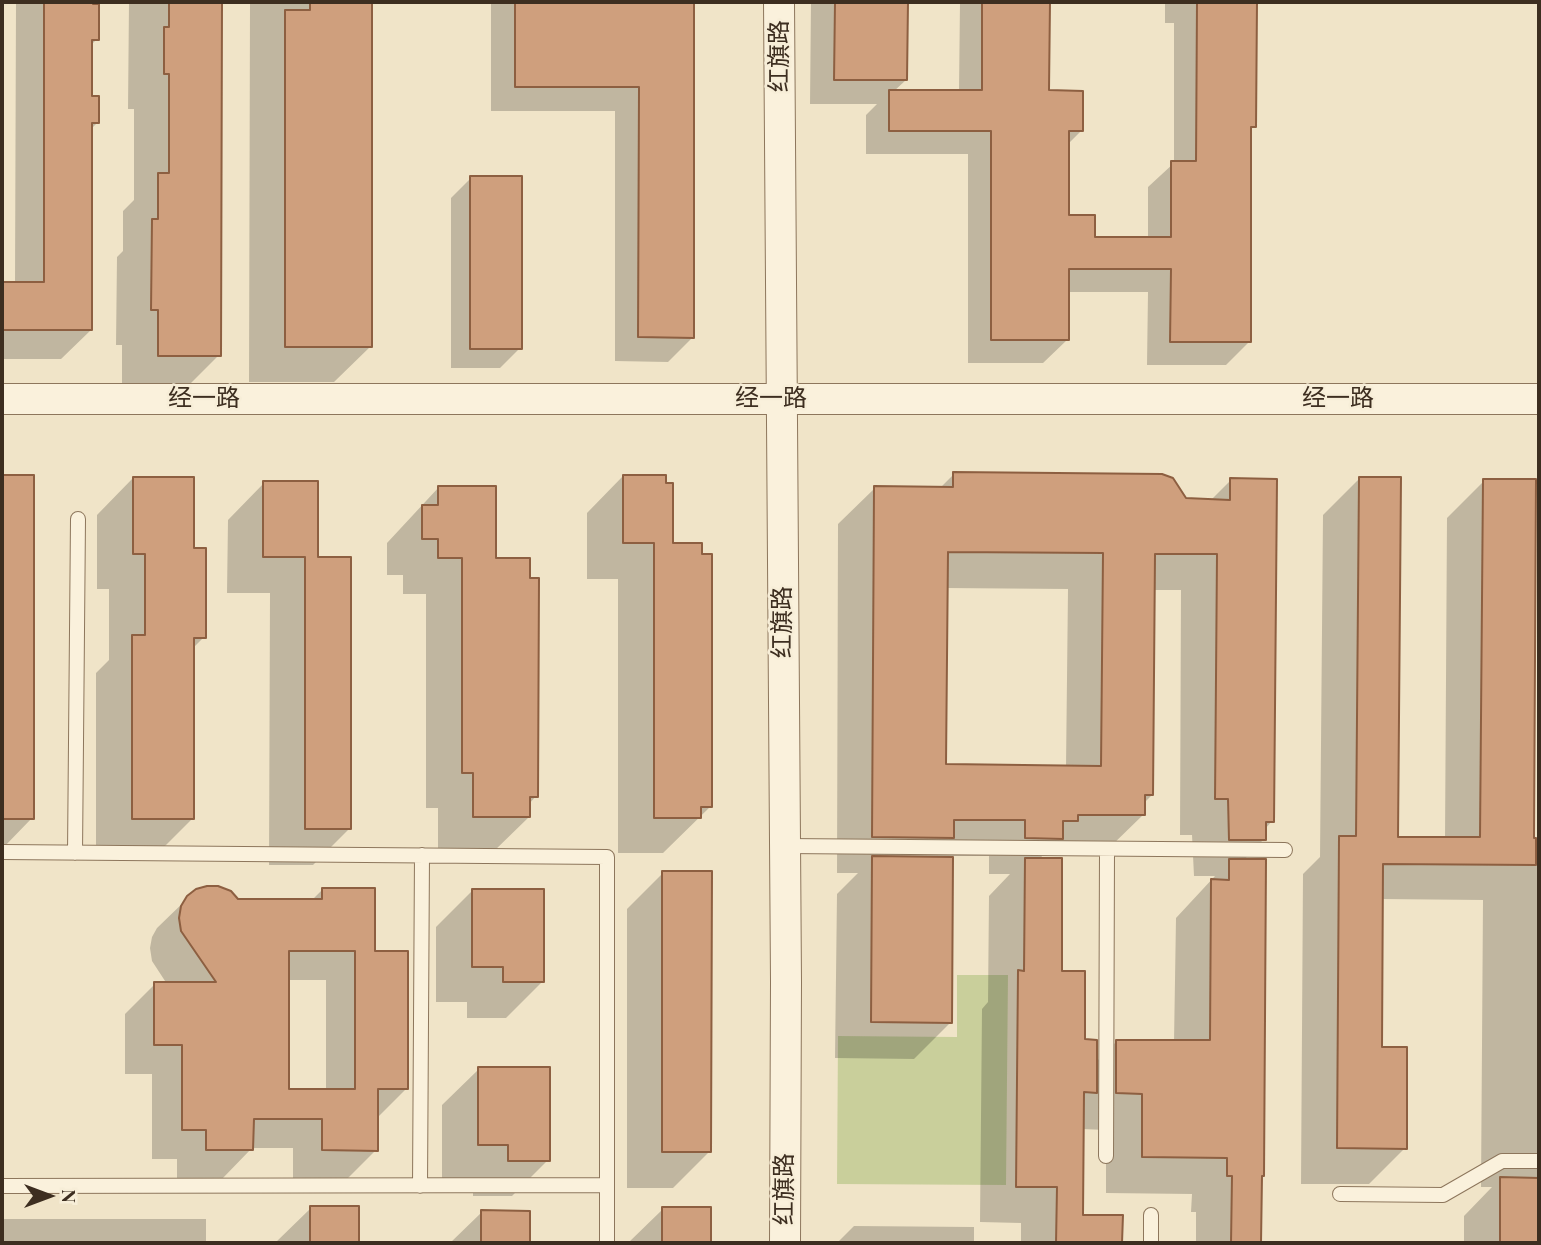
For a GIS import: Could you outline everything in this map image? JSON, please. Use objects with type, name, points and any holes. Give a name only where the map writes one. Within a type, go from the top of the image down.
[{"type":"street","name":"红旗路","points":[[779,2],[785,1243]]},
{"type":"street","name":"经一路","points":[[2,400],[1539,399]]},
{"type":"lane","points":[[75,853],[78,519]]},
{"type":"lane","points":[[785,846],[1285,850]]},
{"type":"lane","points":[[1106,1156],[1107,849]]},
{"type":"lane","points":[[2,852],[607,857],[607,1243]]},
{"type":"lane","points":[[419,1186],[422,855]]},
{"type":"lane","points":[[1339,1194],[1443,1195],[1502,1161],[1539,1161]]},
{"type":"lane","points":[[2,1186],[607,1185]]},
{"type":"lane","points":[[1151,1214],[1151,1243]]},
{"type":"green space","points":[[957,975],[1008,975],[1006,1185],[837,1184],[838,1036],[957,1037]]},
{"type":"building","points":[[44,2],[99,4],[99,40],[92,40],[92,96],[99,96],[99,123],[92,123],[92,330],[2,330],[2,282],[44,282]]},
{"type":"building","points":[[169,2],[222,2],[221,356],[158,356],[158,310],[151,310],[152,219],[158,219],[158,173],[169,173],[169,74],[164,74],[164,27],[169,27]]},
{"type":"building","points":[[310,2],[372,2],[372,347],[285,347],[285,10],[310,10]]},
{"type":"building","points":[[515,2],[694,2],[694,338],[638,337],[639,87],[515,87]]},
{"type":"building","points":[[835,2],[908,2],[907,80],[834,80]]},
{"type":"building","points":[[982,2],[1050,2],[1049,90],[1083,91],[1083,131],[1069,131],[1069,215],[1095,215],[1095,237],[1171,237],[1171,161],[1196,161],[1197,2],[1257,2],[1256,127],[1251,127],[1251,342],[1170,342],[1171,269],[1069,269],[1069,340],[991,340],[991,131],[889,131],[889,90],[982,90]]},
{"type":"building","points":[[470,176],[522,176],[522,349],[470,349]]},
{"type":"building","points":[[953,472],[1162,474],[1173,478],[1186,498],[1230,500],[1230,478],[1277,479],[1274,822],[1266,822],[1266,840],[1229,840],[1228,799],[1215,799],[1217,554],[1155,554],[1153,795],[1145,795],[1145,815],[1078,815],[1078,821],[1063,821],[1063,839],[1025,838],[1025,820],[954,820],[954,838],[872,837],[874,486],[953,487]],"holes":[[[948,552],[1103,553],[1101,766],[946,764]]]},
{"type":"building","points":[[2,475],[34,475],[34,819],[2,819]]},
{"type":"building","points":[[623,475],[666,475],[666,483],[673,483],[673,543],[702,543],[702,554],[712,554],[712,807],[701,807],[701,818],[654,818],[654,543],[623,543]]},
{"type":"building","points":[[133,477],[194,477],[194,548],[206,548],[206,638],[194,638],[194,819],[132,819],[132,635],[145,635],[145,554],[133,554]]},
{"type":"building","points":[[1359,477],[1401,477],[1398,837],[1480,837],[1483,479],[1536,479],[1536,865],[1383,864],[1382,1047],[1407,1047],[1407,1149],[1337,1148],[1339,836],[1356,836]]},
{"type":"building","points":[[263,481],[318,481],[318,557],[351,557],[351,829],[305,829],[305,557],[263,557]]},
{"type":"building","points":[[438,486],[496,486],[496,558],[530,558],[530,578],[539,578],[538,797],[530,797],[530,817],[473,817],[473,773],[462,773],[462,558],[438,558],[438,539],[422,539],[422,505],[438,505]]},
{"type":"building","points":[[872,856],[953,857],[952,1023],[871,1022]]},
{"type":"building","points":[[1025,858],[1062,858],[1062,971],[1085,971],[1085,1039],[1097,1040],[1097,1093],[1084,1092],[1083,1215],[1123,1215],[1122,1243],[1056,1243],[1057,1187],[1016,1187],[1018,970],[1024,971]]},
{"type":"building","points":[[1229,859],[1266,859],[1264,1176],[1261,1243],[1231,1243],[1232,1176],[1227,1176],[1227,1158],[1142,1157],[1142,1094],[1116,1093],[1116,1040],[1210,1040],[1211,879],[1229,880]]},
{"type":"building","points":[[662,871],[712,871],[711,1152],[662,1152]]},
{"type":"building","points":[[218,886],[231,891],[238,899],[322,899],[322,888],[375,888],[375,951],[408,951],[408,1089],[378,1089],[378,1151],[322,1150],[322,1119],[254,1119],[253,1150],[206,1150],[206,1130],[182,1130],[182,1045],[154,1045],[154,982],[216,982],[181,931],[181,906],[187,896],[196,889]],"holes":[[[289,951],[355,951],[355,1089],[289,1089]]]},
{"type":"building","points":[[472,889],[544,889],[544,982],[503,982],[503,967],[472,967]]},
{"type":"building","points":[[478,1067],[550,1067],[550,1161],[508,1161],[508,1145],[478,1145]]},
{"type":"building","points":[[1500,1177],[1539,1178],[1539,1243],[1500,1243]]},
{"type":"building","points":[[310,1206],[359,1206],[359,1243],[310,1243]]},
{"type":"building","points":[[662,1207],[711,1207],[711,1243],[662,1243]]},
{"type":"building","points":[[481,1210],[530,1211],[530,1243],[481,1243]]}]
